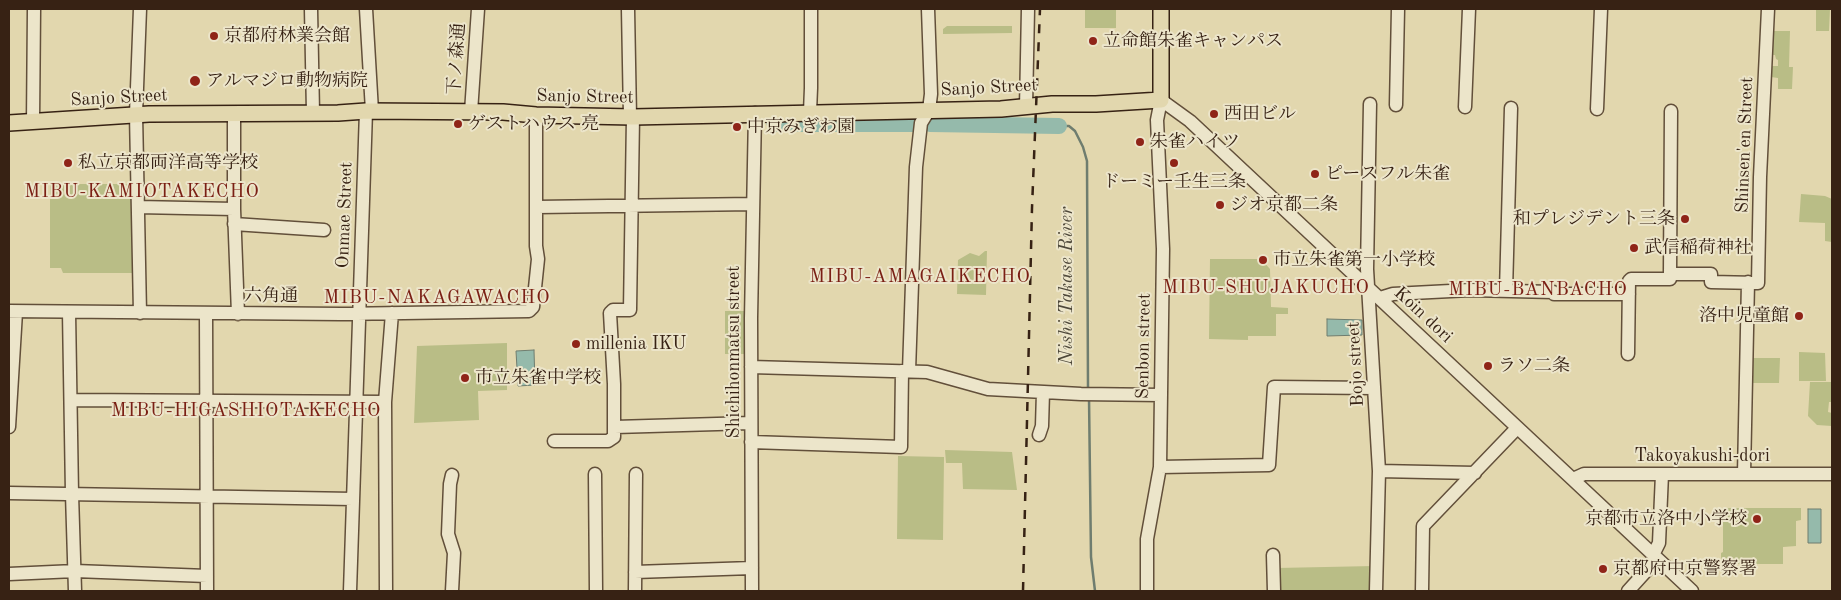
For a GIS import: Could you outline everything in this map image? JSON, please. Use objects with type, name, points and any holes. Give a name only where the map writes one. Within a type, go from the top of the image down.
[{"type":"main road","points":[[1161,9],[1161,100]]},
{"type":"main road","name":"Sanjo Street","points":[[9,123],[136,114],[369,111],[631,117],[1001,109],[1052,104],[1096,104],[1161,100]]},
{"type":"street","points":[[33,122],[34,9]]},
{"type":"street","points":[[140,9],[136,114],[140,313]]},
{"type":"street","points":[[311,9],[312,113]]},
{"type":"street","name":"Onmae Street","points":[[350,591],[359,314],[369,111],[366,9]]},
{"type":"street","name":"下ノ森通","points":[[472,112],[478,9]]},
{"type":"street","points":[[554,441],[608,441],[614,437],[610,313],[613,310],[630,310],[632,206],[628,9]]},
{"type":"street","points":[[810,112],[812,88],[811,9]]},
{"type":"street","points":[[751,442],[901,447],[909,328],[916,167],[921,123],[929,110],[931,94],[928,9]]},
{"type":"street","points":[[1026,107],[1028,9]]},
{"type":"street","points":[[1396,105],[1398,9]]},
{"type":"street","points":[[1465,106],[1469,9]]},
{"type":"street","points":[[1598,109],[1601,9]]},
{"type":"street","name":"Shinsen'en Street","points":[[1744,474],[1768,9]]},
{"type":"street","name":"Koin dori","points":[[1161,100],[1190,121],[1692,591]]},
{"type":"street","name":"Senbon street","points":[[1147,591],[1146,539],[1160,467],[1162,250],[1157,120],[1161,100]]},
{"type":"street","name":"Bojo street","points":[[1370,104],[1367,269],[1379,471],[1376,591]]},
{"type":"street","points":[[1506,291],[1511,108]]},
{"type":"street","points":[[1628,354],[1629,281],[1631,279],[1670,279],[1671,111]]},
{"type":"street","points":[[234,113],[234,224],[238,314]]},
{"type":"street","name":"Shichihonmatsu street","points":[[752,591],[751,367],[755,113]]},
{"type":"street","points":[[536,115],[537,207],[753,204]]},
{"type":"street","points":[[138,207],[234,209]]},
{"type":"street","name":"六角通","points":[[12,312],[359,314],[525,312],[532,310],[538,259],[536,246],[537,207]]},
{"type":"street","points":[[234,224],[324,230]]},
{"type":"street","points":[[1670,274],[1711,274],[1711,282],[1753,282]]},
{"type":"street","points":[[1380,298],[1393,294],[1470,290],[1553,292],[1554,294],[1629,294]]},
{"type":"street","points":[[9,427],[12,312]]},
{"type":"street","points":[[69,312],[75,591]]},
{"type":"street","points":[[386,591],[385,402],[392,313]]},
{"type":"street","points":[[206,314],[207,591]]},
{"type":"street","points":[[751,367],[937,373],[988,390],[1161,395]]},
{"type":"street","points":[[1160,467],[1269,465],[1274,387],[1374,388]]},
{"type":"street","points":[[1039,435],[1042,426],[1043,392]]},
{"type":"street","points":[[71,400],[385,402]]},
{"type":"street","points":[[615,427],[751,423]]},
{"type":"street","points":[[1422,591],[1423,526],[1517,428]]},
{"type":"street","points":[[1379,471],[1475,473]]},
{"type":"street","points":[[595,474],[596,591]]},
{"type":"street","points":[[635,591],[636,474]]},
{"type":"street","name":"Takoyakushi-dori","points":[[1574,479],[1584,474],[1832,474]]},
{"type":"street","points":[[1628,591],[1655,557],[1659,543],[1662,474]]},
{"type":"street","points":[[452,475],[448,534],[454,553],[452,591]]},
{"type":"street","points":[[9,493],[353,499]]},
{"type":"street","points":[[1273,555],[1274,591]]},
{"type":"street","points":[[636,572],[752,568]]},
{"type":"street","points":[[9,574],[75,571],[207,576]]},
{"type":"green space","points":[[1816,9],[1830,9],[1829,31],[1816,31]]},
{"type":"green space","points":[[1085,10],[1116,10],[1116,28],[1085,28]]},
{"type":"green space","points":[[947,26],[1012,26],[1012,33],[943,34],[943,29]]},
{"type":"green space","points":[[1772,31],[1790,31],[1789,67],[1793,67],[1792,89],[1778,89],[1778,78],[1771,77],[1772,66],[1778,66],[1778,60],[1775,55],[1772,55]]},
{"type":"green space","points":[[50,184],[131,184],[133,273],[63,273],[61,268],[50,268]]},
{"type":"green space","points":[[1801,194],[1825,196],[1832,199],[1832,242],[1825,241],[1825,223],[1799,222]]},
{"type":"green space","points":[[987,251],[986,295],[957,294],[958,260],[970,253],[979,256]]},
{"type":"green space","points":[[1210,259],[1261,259],[1270,269],[1271,307],[1288,308],[1288,314],[1276,314],[1276,336],[1248,336],[1248,340],[1209,339]]},
{"type":"green space","points":[[725,311],[749,311],[748,354],[725,354]]},
{"type":"green space","points":[[507,343],[507,390],[478,391],[479,420],[414,423],[417,346]]},
{"type":"green space","points":[[1799,352],[1825,353],[1826,381],[1799,381]]},
{"type":"green space","points":[[1751,358],[1780,358],[1779,383],[1751,383]]},
{"type":"green space","points":[[1810,382],[1832,382],[1832,402],[1829,402],[1828,412],[1832,413],[1832,426],[1817,425],[1808,416]]},
{"type":"green space","points":[[945,450],[1012,452],[1017,490],[963,489],[962,463],[946,463]]},
{"type":"green space","points":[[898,456],[944,457],[943,540],[897,539]]},
{"type":"green space","points":[[1725,508],[1801,508],[1801,520],[1796,521],[1796,546],[1783,547],[1783,564],[1721,564],[1721,553],[1723,552],[1723,513]]},
{"type":"green space","points":[[1374,566],[1373,591],[1277,591],[1277,568]]},
{"type":"shaded area","points":[[1327,319],[1362,320],[1362,335],[1327,336]]},
{"type":"shaded area","points":[[534,350],[535,385],[518,386],[516,351]]},
{"type":"shaded area","points":[[1808,509],[1821,509],[1821,543],[1808,543]]},
{"type":"waterway","name":"Nishi Takase River","points":[[774,122],[776,124],[913,124]]},
{"type":"waterway","name":"Nishi Takase River","points":[[930,124],[1059,126]]},
{"type":"waterway","name":"Nishi Takase River","points":[[1059,126],[1069,126],[1075,131],[1087,161],[1088,389]]},
{"type":"waterway","name":"Nishi Takase River","points":[[1089,397],[1091,557],[1095,591]]},
{"type":"railway","points":[[1023,591],[1032,208],[1040,9]]},
{"type":"place","name":"京都府林業会館","points":[[214,36]]},
{"type":"place","name":"立命館朱雀キャンパス","points":[[1093,41]]},
{"type":"place","name":"アルマジロ動物病院","points":[[195,81]]},
{"type":"place","name":"西田ビル","points":[[1214,114]]},
{"type":"place","name":"ゲストハウス 亮","points":[[458,124]]},
{"type":"place","name":"中京みぎわ園","points":[[737,127]]},
{"type":"place","name":"朱雀ハイツ","points":[[1140,142]]},
{"type":"place","name":"私立京都両洋高等学校","points":[[68,163]]},
{"type":"place","name":"ドーミー壬生三条","points":[[1174,163]]},
{"type":"place","name":"ピースフル朱雀","points":[[1315,174]]},
{"type":"place","name":"ジオ京都二条","points":[[1220,205]]},
{"type":"place","name":"和プレジデント三条","points":[[1685,219]]},
{"type":"place","name":"武信稲荷神社","points":[[1634,248]]},
{"type":"place","name":"市立朱雀第一小学校","points":[[1263,260]]},
{"type":"place","name":"洛中児童館","points":[[1799,316]]},
{"type":"place","name":"millenia IKU","points":[[576,344]]},
{"type":"place","name":"ラソ二条","points":[[1488,366]]},
{"type":"place","name":"市立朱雀中学校","points":[[465,378]]},
{"type":"place","name":"京都市立洛中小学校","points":[[1757,519]]},
{"type":"place","name":"京都府中京警察署","points":[[1603,569]]},
{"type":"district","name":"MIBU-KAMIOTAKECHO","points":[[142,192]]},
{"type":"district","name":"MIBU-AMAGAIKECHO","points":[[920,277]]},
{"type":"district","name":"MIBU-SHUJAKUCHO","points":[[1266,288]]},
{"type":"district","name":"MIBU-BANBACHO","points":[[1538,290]]},
{"type":"district","name":"MIBU-NAKAGAWACHO","points":[[437,298]]},
{"type":"district","name":"MIBU-HIGASHIOTAKECHO","points":[[246,411]]}]
